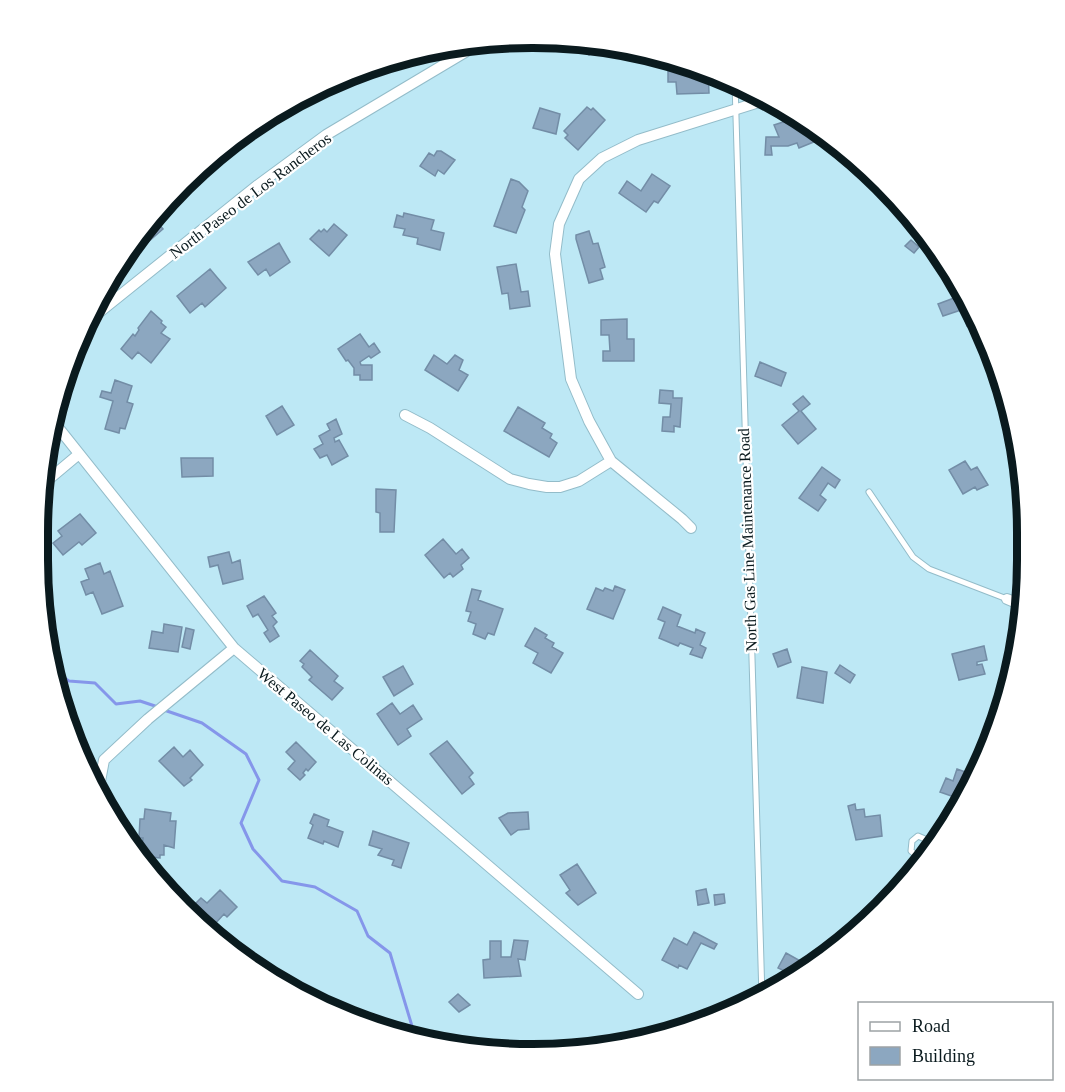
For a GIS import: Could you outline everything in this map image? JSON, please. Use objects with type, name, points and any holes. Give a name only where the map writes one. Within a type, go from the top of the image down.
[{"type":"street","name":"North Paseo de Los Rancheros","points":[[103,310],[258,185],[326,135],[464,53]]},
{"type":"street","points":[[691,528],[611,461],[589,421],[571,379],[555,254],[559,224],[579,179],[602,158],[638,140],[757,103]]},
{"type":"street","points":[[405,415],[430,428],[510,479],[529,484],[547,488],[579,482],[611,461]]},
{"type":"street","name":"West Paseo de Las Colinas","points":[[59,429],[234,648],[638,994]]},
{"type":"street","points":[[51,477],[79,454]]},
{"type":"street","points":[[1007,599],[1015,602]]},
{"type":"street","points":[[100,779],[104,760],[148,719],[234,648]]},
{"type":"lane","name":"North Gas Line Maintenance Road","points":[[735,93],[762,986]]},
{"type":"lane","points":[[869,492],[913,558],[929,569],[1007,599]]},
{"type":"lane","points":[[916,855],[911,851],[912,841],[918,836],[927,841]]},
{"type":"building","points":[[668,68],[708,82],[709,93],[677,94],[676,82],[668,82]]},
{"type":"building","points":[[587,107],[591,110],[593,108],[605,120],[578,150],[565,138],[568,135],[564,131]]},
{"type":"building","points":[[540,108],[560,114],[556,134],[533,128]]},
{"type":"building","points":[[787,121],[817,141],[799,148],[797,143],[788,146],[771,146],[772,155],[765,155],[766,137],[779,137],[774,125]]},
{"type":"building","points":[[437,151],[455,160],[444,174],[438,170],[435,176],[420,166],[429,153],[434,156]]},
{"type":"building","points":[[652,174],[670,186],[658,203],[654,201],[646,212],[619,193],[627,181],[641,191]]},
{"type":"building","points":[[511,179],[519,182],[528,191],[522,207],[525,210],[516,233],[494,226]]},
{"type":"building","points":[[404,213],[434,220],[431,230],[444,233],[440,250],[417,244],[418,238],[403,235],[405,229],[394,227],[397,215],[403,217]]},
{"type":"building","points":[[159,224],[163,229],[140,249]]},
{"type":"building","points":[[334,224],[347,235],[329,256],[310,239],[319,230],[321,232],[324,229],[327,232]]},
{"type":"building","points":[[589,231],[593,244],[598,243],[605,267],[600,269],[603,279],[589,283],[576,235]]},
{"type":"building","points":[[911,240],[919,247],[914,253],[905,246]]},
{"type":"building","points":[[279,243],[290,262],[270,276],[266,269],[258,275],[248,262]]},
{"type":"building","points":[[516,264],[521,292],[528,291],[530,306],[510,309],[508,293],[502,294],[497,267]]},
{"type":"building","points":[[210,269],[226,288],[205,307],[202,303],[190,313],[177,296]]},
{"type":"building","points":[[954,298],[970,325],[967,326],[961,310],[943,316],[938,304]]},
{"type":"building","points":[[151,311],[166,327],[161,333],[170,339],[151,363],[138,352],[132,359],[121,349],[133,334],[135,336]]},
{"type":"building","points":[[627,319],[627,339],[634,339],[634,361],[603,361],[603,351],[610,351],[609,335],[601,335],[601,320]]},
{"type":"building","points":[[360,334],[369,347],[374,343],[380,352],[360,362],[361,365],[372,365],[372,380],[360,380],[360,375],[354,375],[354,368],[338,349]]},
{"type":"building","points":[[434,355],[447,364],[455,355],[463,360],[459,370],[468,375],[458,391],[425,370]]},
{"type":"building","points":[[760,362],[786,373],[781,386],[755,376]]},
{"type":"building","points":[[115,380],[132,386],[127,402],[133,404],[125,429],[120,428],[119,433],[105,429],[113,401],[100,397],[102,391],[111,393]]},
{"type":"building","points":[[660,390],[673,391],[673,398],[682,398],[680,427],[674,426],[674,432],[662,431],[663,417],[670,417],[671,404],[659,403]]},
{"type":"building","points":[[803,396],[810,404],[801,411],[816,429],[798,444],[782,425],[799,411],[793,404]]},
{"type":"building","points":[[282,406],[294,425],[277,435],[266,416]]},
{"type":"building","points":[[518,407],[545,423],[542,428],[552,434],[550,438],[557,443],[549,457],[504,431]]},
{"type":"building","points":[[336,419],[342,434],[334,438],[335,442],[339,440],[348,456],[332,465],[327,455],[320,458],[314,449],[323,444],[319,436],[330,430],[327,424]]},
{"type":"building","points":[[181,458],[213,458],[213,476],[182,477]]},
{"type":"building","points":[[965,461],[971,470],[977,467],[988,485],[977,490],[975,487],[963,494],[949,470]]},
{"type":"building","points":[[822,467],[840,480],[835,488],[828,483],[820,495],[826,500],[818,511],[799,498]]},
{"type":"building","points":[[376,489],[396,490],[394,532],[380,532],[380,513],[376,512]]},
{"type":"building","points":[[1013,495],[1015,495],[1017,522]]},
{"type":"building","points":[[80,514],[96,533],[82,545],[79,542],[63,555],[53,543],[62,536],[58,531]]},
{"type":"building","points":[[443,539],[456,554],[462,549],[469,558],[461,565],[463,569],[453,577],[450,573],[444,578],[425,555]]},
{"type":"building","points":[[229,552],[232,563],[240,560],[243,579],[223,584],[218,565],[210,567],[208,557]]},
{"type":"building","points":[[100,563],[104,574],[110,571],[123,606],[102,614],[93,592],[86,595],[81,582],[89,579],[85,569]]},
{"type":"building","points":[[615,586],[625,590],[613,619],[587,609],[596,588],[613,591]]},
{"type":"building","points":[[472,589],[481,591],[478,600],[503,609],[494,635],[488,633],[485,639],[473,634],[476,624],[468,621],[471,612],[466,611]]},
{"type":"building","points":[[264,596],[276,613],[272,616],[277,622],[273,626],[279,636],[270,642],[264,633],[268,630],[258,614],[253,617],[247,606]]},
{"type":"building","points":[[663,607],[681,615],[677,626],[695,633],[696,629],[705,633],[700,645],[706,648],[702,658],[690,654],[693,648],[680,643],[678,646],[659,638],[665,622],[658,619]]},
{"type":"building","points":[[164,624],[182,627],[178,652],[149,648],[152,631],[163,633]]},
{"type":"building","points":[[186,628],[194,630],[190,649],[182,647]]},
{"type":"building","points":[[535,628],[547,635],[545,638],[554,643],[552,647],[563,653],[551,673],[533,663],[538,653],[525,646]]},
{"type":"building","points":[[984,646],[987,660],[977,662],[977,665],[982,664],[985,674],[959,680],[952,654]]},
{"type":"building","points":[[787,649],[791,662],[778,667],[773,654]]},
{"type":"building","points":[[310,650],[338,676],[334,681],[343,688],[332,700],[309,680],[312,677],[302,667],[304,664],[300,661]]},
{"type":"building","points":[[840,665],[855,675],[850,683],[835,673]]},
{"type":"building","points":[[403,666],[413,684],[394,696],[383,677]]},
{"type":"building","points":[[802,667],[827,672],[823,703],[797,698]]},
{"type":"building","points":[[392,703],[400,714],[413,705],[422,719],[407,729],[411,736],[398,745],[377,714]]},
{"type":"building","points":[[447,741],[473,773],[469,777],[474,784],[462,794],[430,754]]},
{"type":"building","points":[[296,742],[316,762],[308,771],[306,769],[303,773],[305,775],[300,780],[288,769],[295,761],[286,752]]},
{"type":"building","points":[[174,747],[183,757],[190,750],[203,765],[190,778],[192,780],[184,786],[159,761]]},
{"type":"building","points":[[957,769],[968,773],[955,797],[940,792],[946,778],[953,781]]},
{"type":"building","points":[[855,804],[856,810],[864,809],[865,817],[880,815],[882,836],[856,840],[848,806]]},
{"type":"building","points":[[145,809],[171,813],[170,821],[176,821],[174,848],[164,845],[164,855],[160,855],[160,858],[150,857],[142,846],[143,838],[139,838],[140,819],[144,819]]},
{"type":"building","points":[[528,812],[529,829],[518,830],[511,835],[499,818],[508,813]]},
{"type":"building","points":[[314,814],[329,820],[327,826],[343,832],[338,847],[308,838]]},
{"type":"building","points":[[373,831],[409,843],[401,868],[392,865],[394,860],[378,855],[382,849],[369,845]]},
{"type":"building","points":[[577,864],[596,893],[578,905],[566,893],[570,890],[560,875]]},
{"type":"building","points":[[706,889],[709,903],[698,905],[696,891]]},
{"type":"building","points":[[220,890],[237,907],[227,917],[224,914],[214,925],[194,905],[201,898],[207,903]]},
{"type":"building","points":[[724,894],[725,903],[715,905],[714,895]]},
{"type":"building","points":[[694,932],[717,944],[714,949],[701,943],[687,969],[679,965],[678,968],[662,960],[674,938],[687,945]]},
{"type":"building","points":[[514,940],[528,941],[525,960],[518,959],[521,976],[484,978],[483,960],[490,959],[490,941],[501,941],[501,957],[511,957]]},
{"type":"building","points":[[786,953],[802,962],[786,972],[778,968]]},
{"type":"building","points":[[458,994],[470,1005],[459,1012],[449,1002]]},
{"type":"waterway","points":[[63,677],[69,681],[95,683],[116,704],[140,701],[158,707]]},
{"type":"waterway","points":[[164,710],[202,723],[246,754],[259,780],[241,823],[253,849],[282,881],[315,887],[357,911],[368,936],[390,953],[413,1028]]}]
